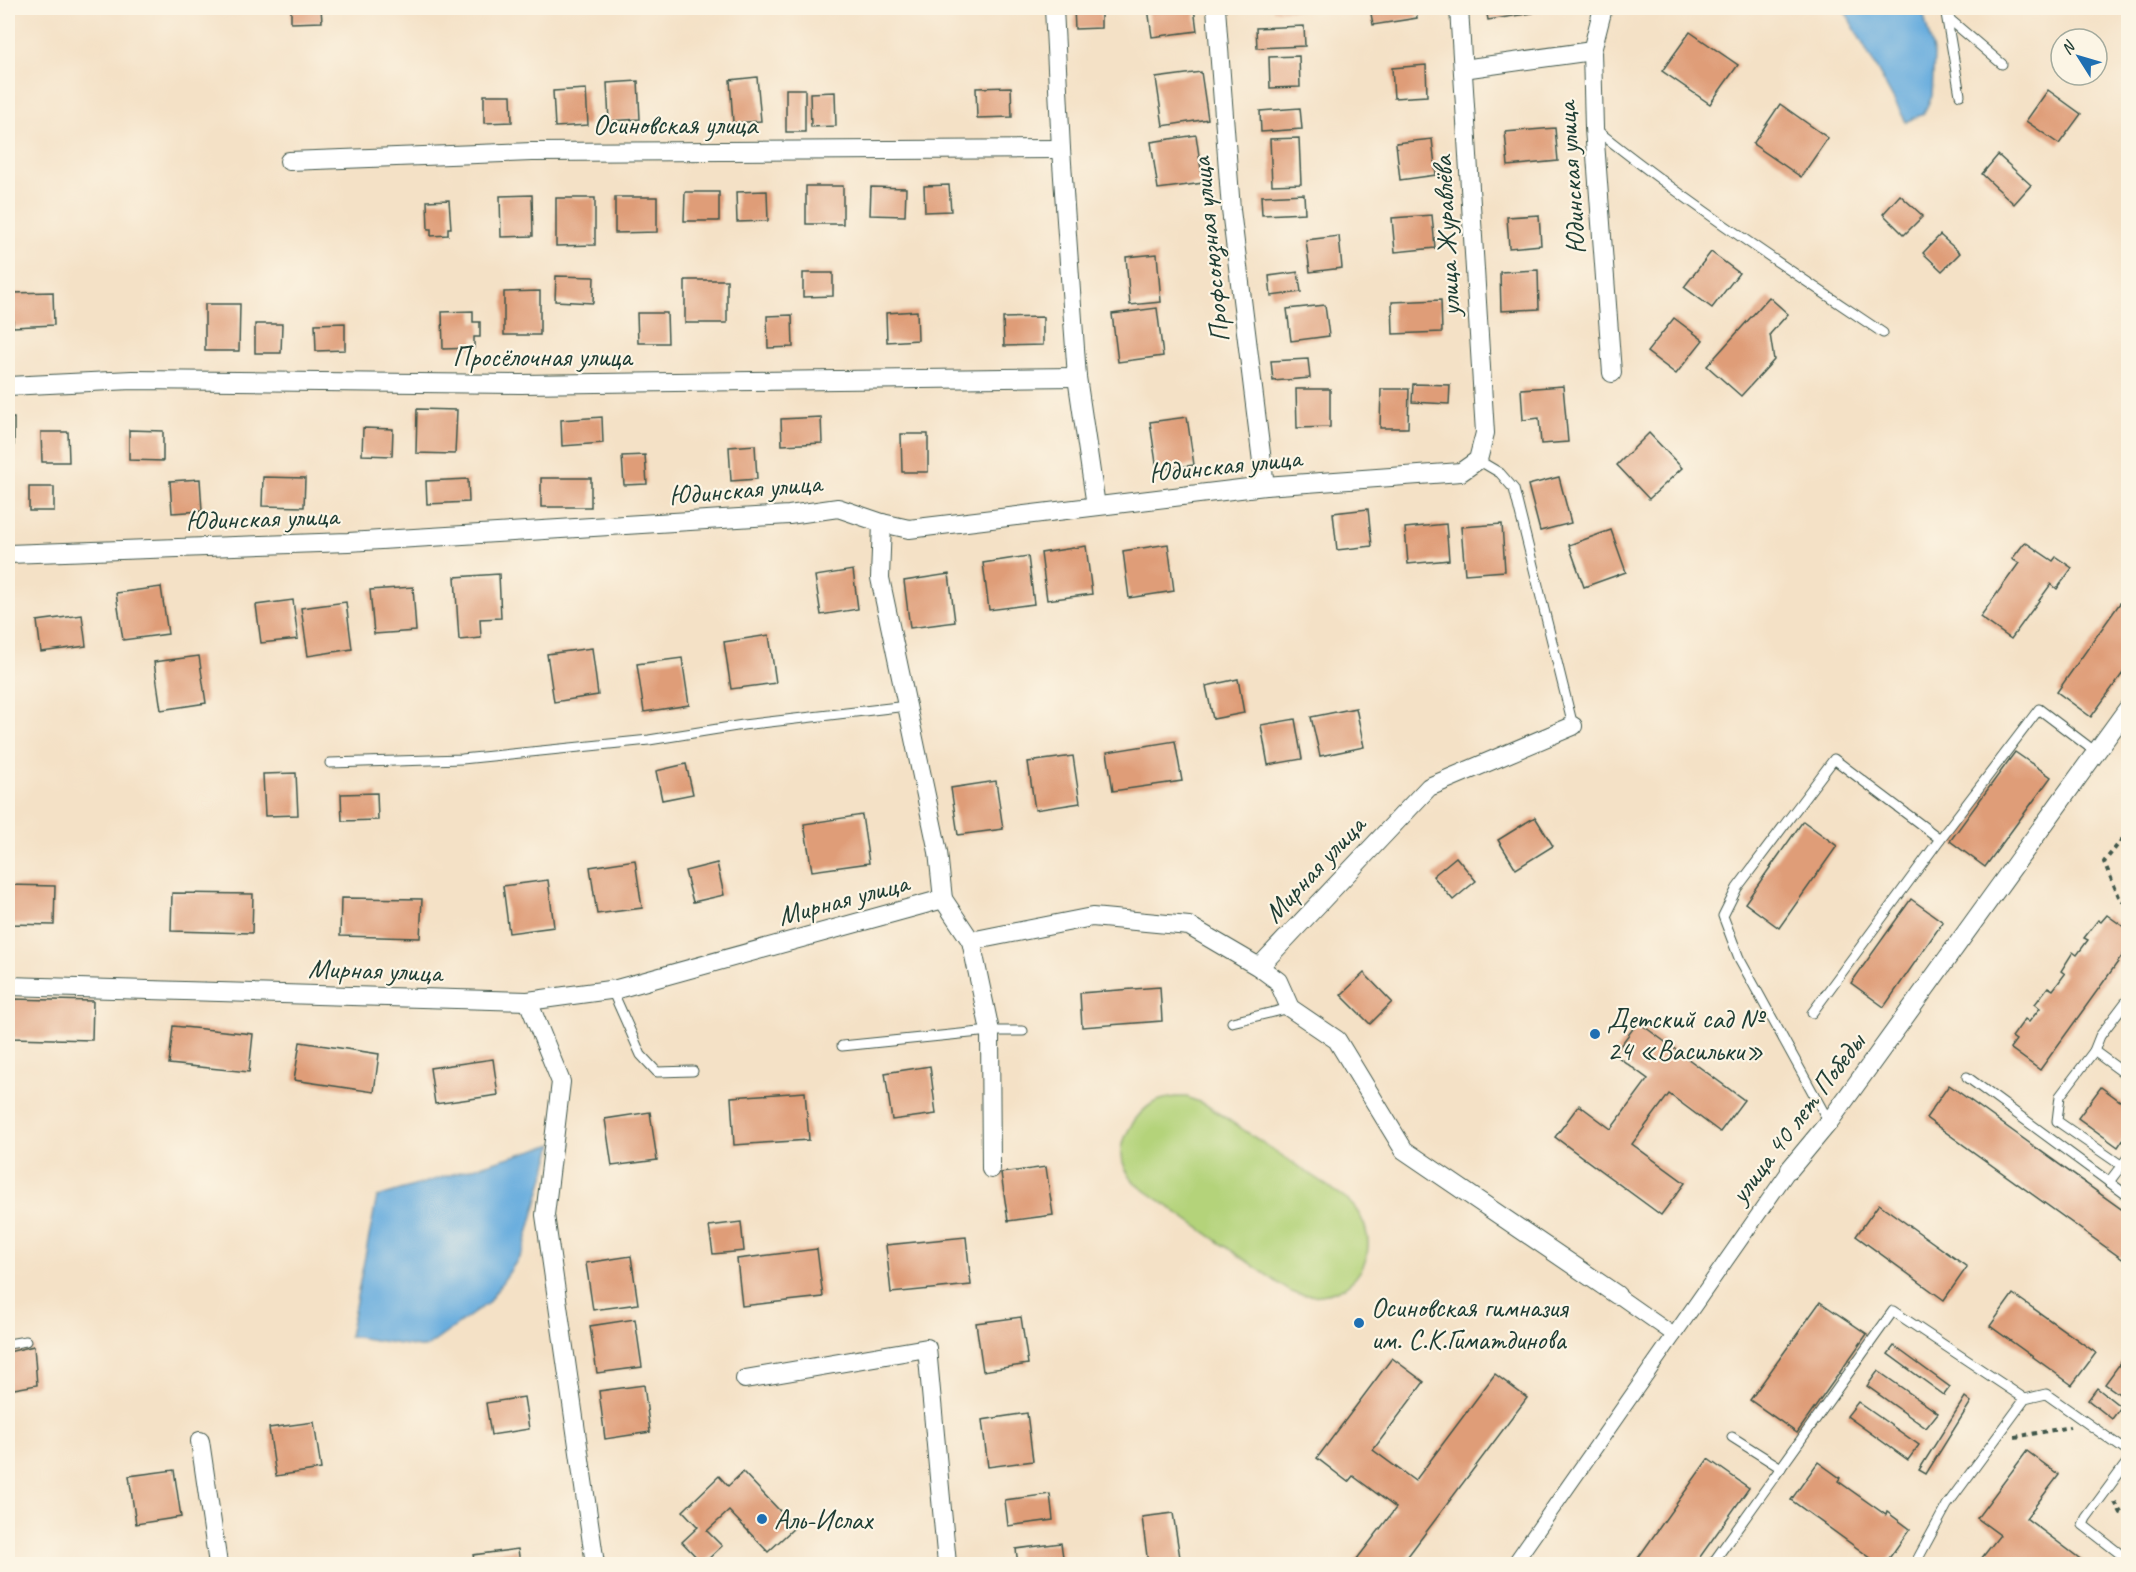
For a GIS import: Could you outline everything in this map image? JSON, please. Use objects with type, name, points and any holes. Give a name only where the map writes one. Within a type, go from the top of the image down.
[{"type":"street","points":[[1054,8],[1061,150],[1077,377],[1096,506]]},
{"type":"street","name":"Профсоюзная улица","points":[[1216,8],[1231,210],[1265,486]]},
{"type":"street","name":"улица Журавлёва","points":[[1459,8],[1485,433],[1478,460]]},
{"type":"street","name":"Юдинская улица","points":[[1603,8],[1592,51],[1594,128],[1612,373]]},
{"type":"street","points":[[1463,69],[1592,51]]},
{"type":"street","name":"Осиновская улица","points":[[289,161],[532,152],[1061,150]]},
{"type":"street","name":"Просёлочная улица","points":[[8,386],[132,380],[520,384],[1077,377]]},
{"type":"street","name":"Юдинская улица","points":[[8,554],[348,542],[789,514],[838,508],[882,523],[909,529],[1265,486],[1461,472],[1478,460]]},
{"type":"street","points":[[882,523],[880,578],[938,852],[943,899]]},
{"type":"street","name":"улица 40 лет Победы","points":[[1514,1564],[1790,1169],[1829,1122],[2128,708]]},
{"type":"street","name":"Мирная улица","points":[[1259,967],[1429,787],[1573,726]]},
{"type":"street","name":"Мирная улица","points":[[8,986],[528,1001],[612,990],[943,899],[971,941]]},
{"type":"street","points":[[991,1169],[990,1031],[971,941],[1092,917],[1189,926],[1259,967],[1278,981],[1290,1008],[1337,1040],[1404,1150],[1674,1335]]},
{"type":"street","points":[[528,1001],[561,1082],[545,1215],[595,1564]]},
{"type":"street","points":[[745,1379],[927,1348],[947,1564]]},
{"type":"street","points":[[201,1441],[218,1564]]},
{"type":"lane","points":[[1945,8],[1960,95]]},
{"type":"lane","points":[[1948,18],[2002,64]]},
{"type":"lane","points":[[1594,128],[1654,176],[1768,257],[1883,333]]},
{"type":"lane","points":[[1478,460],[1500,473],[1514,489],[1573,726]]},
{"type":"lane","points":[[330,763],[473,758],[649,740],[742,725],[907,706]]},
{"type":"lane","points":[[1812,1013],[1940,839],[2039,710],[2097,753]]},
{"type":"lane","points":[[1829,1122],[1739,958],[1723,916],[1737,888],[1834,759],[1940,839]]},
{"type":"lane","points":[[612,990],[641,1055],[657,1072],[693,1071]]},
{"type":"lane","points":[[2125,1168],[2057,1121],[2060,1096],[2094,1051],[2100,1036],[2128,999]]},
{"type":"lane","points":[[1232,1022],[1290,1008]]},
{"type":"lane","points":[[842,1046],[990,1031],[1023,1031]]},
{"type":"lane","points":[[2094,1051],[2128,1076]]},
{"type":"lane","points":[[1967,1077],[2128,1196]]},
{"type":"lane","points":[[2109,1182],[2125,1168],[2128,1157]]},
{"type":"lane","points":[[1713,1564],[1893,1311],[2025,1398]]},
{"type":"lane","points":[[8,1344],[26,1341]]},
{"type":"lane","points":[[1915,1564],[1947,1505],[2025,1398],[2046,1394],[2128,1452]]},
{"type":"lane","points":[[1732,1437],[1781,1468]]},
{"type":"lane","points":[[2128,1461],[2083,1525],[2128,1560]]},
{"type":"path","points":[[2128,832],[2104,862],[2120,899],[2128,905]]},
{"type":"path","points":[[1994,1441],[2088,1424]]},
{"type":"path","points":[[2115,1502],[2121,1513],[2128,1516]]},
{"type":"green space","points":[[1187,1097],[1206,1105],[1347,1199],[1361,1217],[1367,1236],[1367,1254],[1361,1270],[1350,1283],[1334,1292],[1314,1295],[1291,1292],[1136,1184],[1126,1171],[1122,1159],[1122,1148],[1127,1133],[1147,1107],[1158,1101]]},
{"type":"water","points":[[1846,8],[1922,8],[1934,55],[1932,96],[1924,113],[1906,122],[1846,13]]},
{"type":"water","points":[[553,1144],[523,1252],[488,1303],[425,1348],[349,1336],[377,1197]]},
{"type":"building","points":[[291,8],[321,8],[322,22],[291,23]]},
{"type":"building","points":[[425,8],[459,8],[459,12],[425,13]]},
{"type":"building","points":[[799,8],[827,8],[827,9],[799,11]]},
{"type":"building","points":[[1074,8],[1101,8],[1101,28],[1075,29]]},
{"type":"building","points":[[1148,8],[1194,8],[1197,31],[1152,37]]},
{"type":"building","points":[[1273,8],[1301,8],[1301,10],[1273,10]]},
{"type":"building","points":[[1370,8],[1416,8],[1417,18],[1373,25]]},
{"type":"building","points":[[1486,8],[1532,8],[1533,13],[1488,20]]},
{"type":"building","points":[[1304,26],[1305,46],[1257,48],[1256,28]]},
{"type":"building","points":[[1690,32],[1738,65],[1710,104],[1662,71]]},
{"type":"building","points":[[1299,56],[1300,87],[1270,88],[1269,57]]},
{"type":"building","points":[[1426,65],[1427,96],[1394,98],[1392,68]]},
{"type":"building","points":[[1201,72],[1208,119],[1163,126],[1156,78]]},
{"type":"building","points":[[757,77],[761,121],[733,123],[730,80]]},
{"type":"building","points":[[638,81],[640,119],[609,121],[607,83]]},
{"type":"building","points":[[1011,87],[1012,117],[977,118],[976,88]]},
{"type":"building","points":[[586,89],[588,125],[555,127],[553,91]]},
{"type":"building","points":[[786,89],[805,89],[805,132],[786,132]]},
{"type":"building","points":[[2048,90],[2081,114],[2059,144],[2026,121]]},
{"type":"building","points":[[835,92],[836,126],[811,127],[810,93]]},
{"type":"building","points":[[484,95],[511,95],[512,122],[484,123]]},
{"type":"building","points":[[1780,104],[1828,138],[1801,177],[1753,144]]},
{"type":"building","points":[[1300,108],[1302,129],[1261,132],[1260,111]]},
{"type":"building","points":[[1555,128],[1558,161],[1508,166],[1505,132]]},
{"type":"building","points":[[1196,135],[1203,183],[1158,189],[1151,142]]},
{"type":"building","points":[[1299,138],[1301,184],[1272,185],[1270,139]]},
{"type":"building","points":[[1432,139],[1436,175],[1400,180],[1396,143]]},
{"type":"building","points":[[1998,155],[2031,185],[2014,204],[1982,174]]},
{"type":"building","points":[[949,185],[951,211],[925,212],[924,186]]},
{"type":"building","points":[[806,186],[843,186],[843,224],[806,224]]},
{"type":"building","points":[[871,187],[906,188],[905,216],[870,215]]},
{"type":"building","points":[[767,191],[768,221],[737,222],[736,192]]},
{"type":"building","points":[[685,192],[719,192],[719,221],[684,221]]},
{"type":"building","points":[[1304,194],[1305,213],[1262,215],[1261,196]]},
{"type":"building","points":[[532,195],[533,236],[501,237],[500,196]]},
{"type":"building","points":[[1900,195],[1923,216],[1904,235],[1883,214]]},
{"type":"building","points":[[615,197],[657,197],[657,232],[615,233]]},
{"type":"building","points":[[556,198],[595,198],[595,245],[556,246]]},
{"type":"building","points":[[449,200],[451,228],[448,228],[448,235],[431,236],[431,229],[428,229],[427,201]]},
{"type":"building","points":[[1432,215],[1435,248],[1395,252],[1392,218]]},
{"type":"building","points":[[1539,215],[1541,245],[1509,248],[1507,217]]},
{"type":"building","points":[[1940,235],[1960,253],[1942,271],[1923,253]]},
{"type":"building","points":[[1339,236],[1342,268],[1310,272],[1306,240]]},
{"type":"building","points":[[1711,252],[1739,273],[1712,308],[1684,287]]},
{"type":"building","points":[[1157,254],[1161,302],[1130,305],[1126,257]]},
{"type":"building","points":[[1538,270],[1539,309],[1501,311],[1500,272]]},
{"type":"building","points":[[1298,272],[1301,292],[1271,296],[1269,276]]},
{"type":"building","points":[[803,273],[833,273],[833,296],[803,297]]},
{"type":"building","points":[[556,276],[594,277],[593,303],[555,301]]},
{"type":"building","points":[[685,280],[727,280],[727,323],[685,323]]},
{"type":"building","points":[[540,291],[540,335],[504,335],[504,292]]},
{"type":"building","points":[[53,292],[54,325],[13,327],[12,293]]},
{"type":"building","points":[[1769,297],[1788,314],[1770,334],[1774,360],[1741,396],[1707,366]]},
{"type":"building","points":[[1441,300],[1442,332],[1393,334],[1392,302]]},
{"type":"building","points":[[205,304],[240,304],[239,351],[205,351]]},
{"type":"building","points":[[1325,305],[1329,336],[1291,341],[1287,309]]},
{"type":"building","points":[[1157,308],[1163,356],[1118,362],[1112,314]]},
{"type":"building","points":[[473,311],[473,322],[480,322],[480,337],[474,337],[474,348],[443,349],[442,312]]},
{"type":"building","points":[[917,311],[918,340],[887,342],[886,313]]},
{"type":"building","points":[[637,313],[667,313],[668,343],[638,343]]},
{"type":"building","points":[[792,315],[793,347],[768,348],[767,316]]},
{"type":"building","points":[[1043,317],[1043,345],[1004,346],[1003,318]]},
{"type":"building","points":[[1674,318],[1703,340],[1676,374],[1647,352]]},
{"type":"building","points":[[345,323],[345,350],[316,351],[315,324]]},
{"type":"building","points":[[255,324],[282,324],[281,353],[255,353]]},
{"type":"building","points":[[1308,359],[1310,378],[1273,381],[1271,361]]},
{"type":"building","points":[[1413,384],[1450,385],[1449,404],[1412,402]]},
{"type":"building","points":[[1563,386],[1568,442],[1541,444],[1539,418],[1523,420],[1521,389]]},
{"type":"building","points":[[1296,389],[1330,389],[1330,427],[1297,428]]},
{"type":"building","points":[[1381,389],[1409,389],[1408,428],[1380,428]]},
{"type":"building","points":[[417,409],[457,410],[455,454],[416,453]]},
{"type":"building","points":[[602,417],[603,443],[562,446],[561,420]]},
{"type":"building","points":[[821,417],[822,443],[782,445],[781,419]]},
{"type":"building","points":[[1187,417],[1194,465],[1157,470],[1150,422]]},
{"type":"building","points":[[8,418],[14,418],[14,445],[8,445]]},
{"type":"building","points":[[363,428],[393,429],[392,456],[362,455]]},
{"type":"building","points":[[129,430],[163,431],[163,461],[129,460]]},
{"type":"building","points":[[41,432],[68,432],[69,462],[42,462]]},
{"type":"building","points":[[1649,433],[1682,468],[1649,499],[1617,465]]},
{"type":"building","points":[[901,434],[928,434],[928,472],[902,472]]},
{"type":"building","points":[[755,445],[757,479],[731,481],[729,447]]},
{"type":"building","points":[[645,455],[647,484],[624,485],[622,456]]},
{"type":"building","points":[[263,477],[305,478],[304,507],[262,506]]},
{"type":"building","points":[[1559,477],[1571,523],[1540,531],[1528,485]]},
{"type":"building","points":[[541,478],[591,478],[591,507],[541,507]]},
{"type":"building","points":[[200,479],[202,511],[172,513],[170,481]]},
{"type":"building","points":[[468,479],[469,502],[427,504],[426,481]]},
{"type":"building","points":[[29,487],[54,487],[54,511],[29,511]]},
{"type":"building","points":[[1368,509],[1372,546],[1337,550],[1333,513]]},
{"type":"building","points":[[1446,524],[1449,560],[1408,564],[1405,528]]},
{"type":"building","points":[[1502,524],[1505,571],[1465,574],[1461,527]]},
{"type":"building","points":[[1611,530],[1626,572],[1584,587],[1569,545]]},
{"type":"building","points":[[2025,542],[2053,561],[2056,557],[2072,568],[2057,589],[2051,584],[2011,639],[1980,617],[2019,563],[2012,559]]},
{"type":"building","points":[[1168,544],[1174,591],[1129,598],[1123,551]]},
{"type":"building","points":[[1086,546],[1092,594],[1047,600],[1041,553]]},
{"type":"building","points":[[1028,556],[1034,604],[989,610],[983,563]]},
{"type":"building","points":[[853,570],[858,609],[821,615],[815,576]]},
{"type":"building","points":[[499,574],[501,618],[480,619],[481,638],[459,640],[455,577]]},
{"type":"building","points":[[949,574],[955,622],[910,628],[904,581]]},
{"type":"building","points":[[161,587],[168,634],[123,640],[116,593]]},
{"type":"building","points":[[413,587],[416,631],[374,634],[370,590]]},
{"type":"building","points":[[293,600],[298,639],[261,643],[256,605]]},
{"type":"building","points":[[346,602],[352,649],[308,656],[301,608]]},
{"type":"building","points":[[2120,603],[2128,608],[2128,666],[2091,717],[2057,692]]},
{"type":"building","points":[[82,615],[86,646],[41,652],[37,621]]},
{"type":"building","points":[[769,635],[776,683],[731,689],[724,642]]},
{"type":"building","points":[[592,648],[598,695],[554,702],[547,654]]},
{"type":"building","points":[[199,656],[206,703],[161,710],[154,662]]},
{"type":"building","points":[[682,658],[689,705],[644,712],[637,664]]},
{"type":"building","points":[[1238,679],[1244,713],[1213,719],[1206,686]]},
{"type":"building","points":[[1356,708],[1364,747],[1320,756],[1311,717]]},
{"type":"building","points":[[1295,719],[1302,759],[1268,765],[1261,725]]},
{"type":"building","points":[[1175,741],[1182,781],[1113,791],[1107,752]]},
{"type":"building","points":[[2015,752],[2051,777],[1985,867],[1950,841]]},
{"type":"building","points":[[1073,756],[1080,803],[1035,810],[1028,762]]},
{"type":"building","points":[[686,764],[693,794],[662,800],[656,771]]},
{"type":"building","points":[[296,773],[298,815],[265,816],[263,774]]},
{"type":"building","points":[[996,781],[1003,829],[958,835],[951,788]]},
{"type":"building","points":[[377,793],[378,820],[342,821],[341,794]]},
{"type":"building","points":[[862,815],[869,863],[812,871],[804,824]]},
{"type":"building","points":[[1535,817],[1553,846],[1516,869],[1498,840]]},
{"type":"building","points":[[1803,821],[1837,846],[1779,928],[1745,903]]},
{"type":"building","points":[[1456,857],[1476,881],[1453,900],[1433,876]]},
{"type":"building","points":[[635,860],[642,908],[597,914],[590,867]]},
{"type":"building","points":[[717,863],[724,895],[693,902],[685,871]]},
{"type":"building","points":[[548,880],[554,927],[509,933],[503,886]]},
{"type":"building","points":[[8,885],[55,886],[54,925],[8,924]]},
{"type":"building","points":[[172,893],[253,894],[252,933],[171,931]]},
{"type":"building","points":[[341,898],[422,899],[420,938],[340,936]]},
{"type":"building","points":[[1911,899],[1943,922],[1884,1007],[1851,983]]},
{"type":"building","points":[[2107,915],[2128,930],[2128,948],[2040,1070],[2010,1048],[2016,1040],[2012,1037],[2025,1019],[2029,1022],[2040,1008],[2035,1004],[2048,987],[2053,990],[2065,974],[2061,971],[2073,952],[2077,955],[2088,940],[2084,938],[2098,920],[2101,922]]},
{"type":"building","points":[[1364,973],[1392,1002],[1370,1024],[1341,995]]},
{"type":"building","points":[[1160,987],[1162,1021],[1082,1027],[1080,993]]},
{"type":"building","points":[[12,999],[93,1001],[92,1040],[11,1038]]},
{"type":"building","points":[[1638,1022],[1744,1100],[1720,1132],[1669,1094],[1632,1144],[1685,1183],[1661,1215],[1555,1137],[1579,1105],[1611,1129],[1648,1079],[1614,1054]]},
{"type":"building","points":[[173,1026],[253,1034],[249,1072],[169,1064]]},
{"type":"building","points":[[300,1042],[379,1054],[374,1092],[294,1080]]},
{"type":"building","points":[[493,1059],[498,1095],[435,1104],[430,1068]]},
{"type":"building","points":[[930,1066],[936,1114],[892,1120],[885,1073]]},
{"type":"building","points":[[1949,1085],[2128,1214],[2128,1263],[1926,1118]]},
{"type":"building","points":[[2101,1087],[2128,1107],[2128,1132],[2118,1147],[2078,1118]]},
{"type":"building","points":[[805,1092],[809,1140],[734,1145],[731,1097]]},
{"type":"building","points":[[650,1112],[657,1160],[612,1166],[605,1119]]},
{"type":"building","points":[[1046,1167],[1053,1215],[1008,1221],[1001,1173]]},
{"type":"building","points":[[1879,1204],[1967,1267],[1944,1300],[1856,1236]]},
{"type":"building","points":[[741,1222],[744,1251],[713,1254],[709,1226]]},
{"type":"building","points":[[966,1237],[971,1285],[891,1293],[886,1245]]},
{"type":"building","points":[[817,1249],[823,1297],[742,1306],[737,1259]]},
{"type":"building","points":[[631,1256],[638,1304],[593,1310],[586,1263]]},
{"type":"building","points":[[2013,1294],[2096,1353],[2072,1385],[1990,1326]]},
{"type":"building","points":[[1820,1302],[1867,1334],[1797,1433],[1750,1400]]},
{"type":"building","points":[[1021,1317],[1028,1364],[983,1371],[976,1323]]},
{"type":"building","points":[[635,1319],[642,1367],[597,1373],[590,1326]]},
{"type":"building","points":[[34,1346],[37,1385],[8,1390],[8,1352]]},
{"type":"building","points":[[1894,1346],[1950,1387],[1944,1395],[1888,1354]]},
{"type":"building","points":[[1392,1358],[1424,1382],[1373,1450],[1415,1481],[1495,1374],[1527,1398],[1402,1564],[1353,1564],[1396,1508],[1353,1476],[1348,1482],[1317,1458]]},
{"type":"building","points":[[2124,1358],[2128,1361],[2128,1400],[2105,1384]]},
{"type":"building","points":[[1878,1371],[1938,1413],[1926,1428],[1867,1386]]},
{"type":"building","points":[[644,1385],[650,1432],[605,1439],[599,1391]]},
{"type":"building","points":[[2097,1388],[2121,1407],[2112,1419],[2088,1400]]},
{"type":"building","points":[[524,1397],[529,1429],[491,1435],[486,1403]]},
{"type":"building","points":[[1965,1397],[1971,1402],[1926,1474],[1919,1470]]},
{"type":"building","points":[[1858,1402],[1919,1445],[1908,1460],[1847,1416]]},
{"type":"building","points":[[1027,1413],[1033,1461],[988,1467],[982,1420]]},
{"type":"building","points":[[314,1422],[321,1469],[276,1476],[269,1428]]},
{"type":"building","points":[[2027,1451],[2059,1475],[2026,1518],[2087,1564],[1977,1564],[2000,1535],[1977,1518]]},
{"type":"building","points":[[1708,1459],[1749,1488],[1695,1564],[1647,1564],[1638,1558]]},
{"type":"building","points":[[1818,1462],[1840,1478],[1838,1481],[1910,1529],[1885,1564],[1879,1564],[1791,1500]]},
{"type":"building","points":[[174,1470],[181,1517],[136,1524],[129,1476]]},
{"type":"building","name":"Аль-Ислах","points":[[743,1472],[795,1527],[768,1552],[729,1511],[707,1531],[722,1546],[703,1564],[682,1542],[698,1527],[683,1511],[719,1476],[728,1486]]},
{"type":"building","points":[[1050,1494],[1053,1520],[1008,1526],[1005,1500]]},
{"type":"building","points":[[1173,1513],[1181,1564],[1148,1564],[1142,1517]]},
{"type":"building","points":[[1061,1543],[1064,1564],[1018,1564],[1016,1549]]},
{"type":"building","points":[[518,1549],[520,1564],[475,1564],[473,1555]]},
{"type":"place","name":"Детский сад № 24 «Васильки»","points":[[1595,1034]]},
{"type":"place","name":"Осиновская гимназия им. С.К.Гиматдинова","points":[[1359,1323]]},
{"type":"place","name":"Аль-Ислах","points":[[762,1519]]}]
